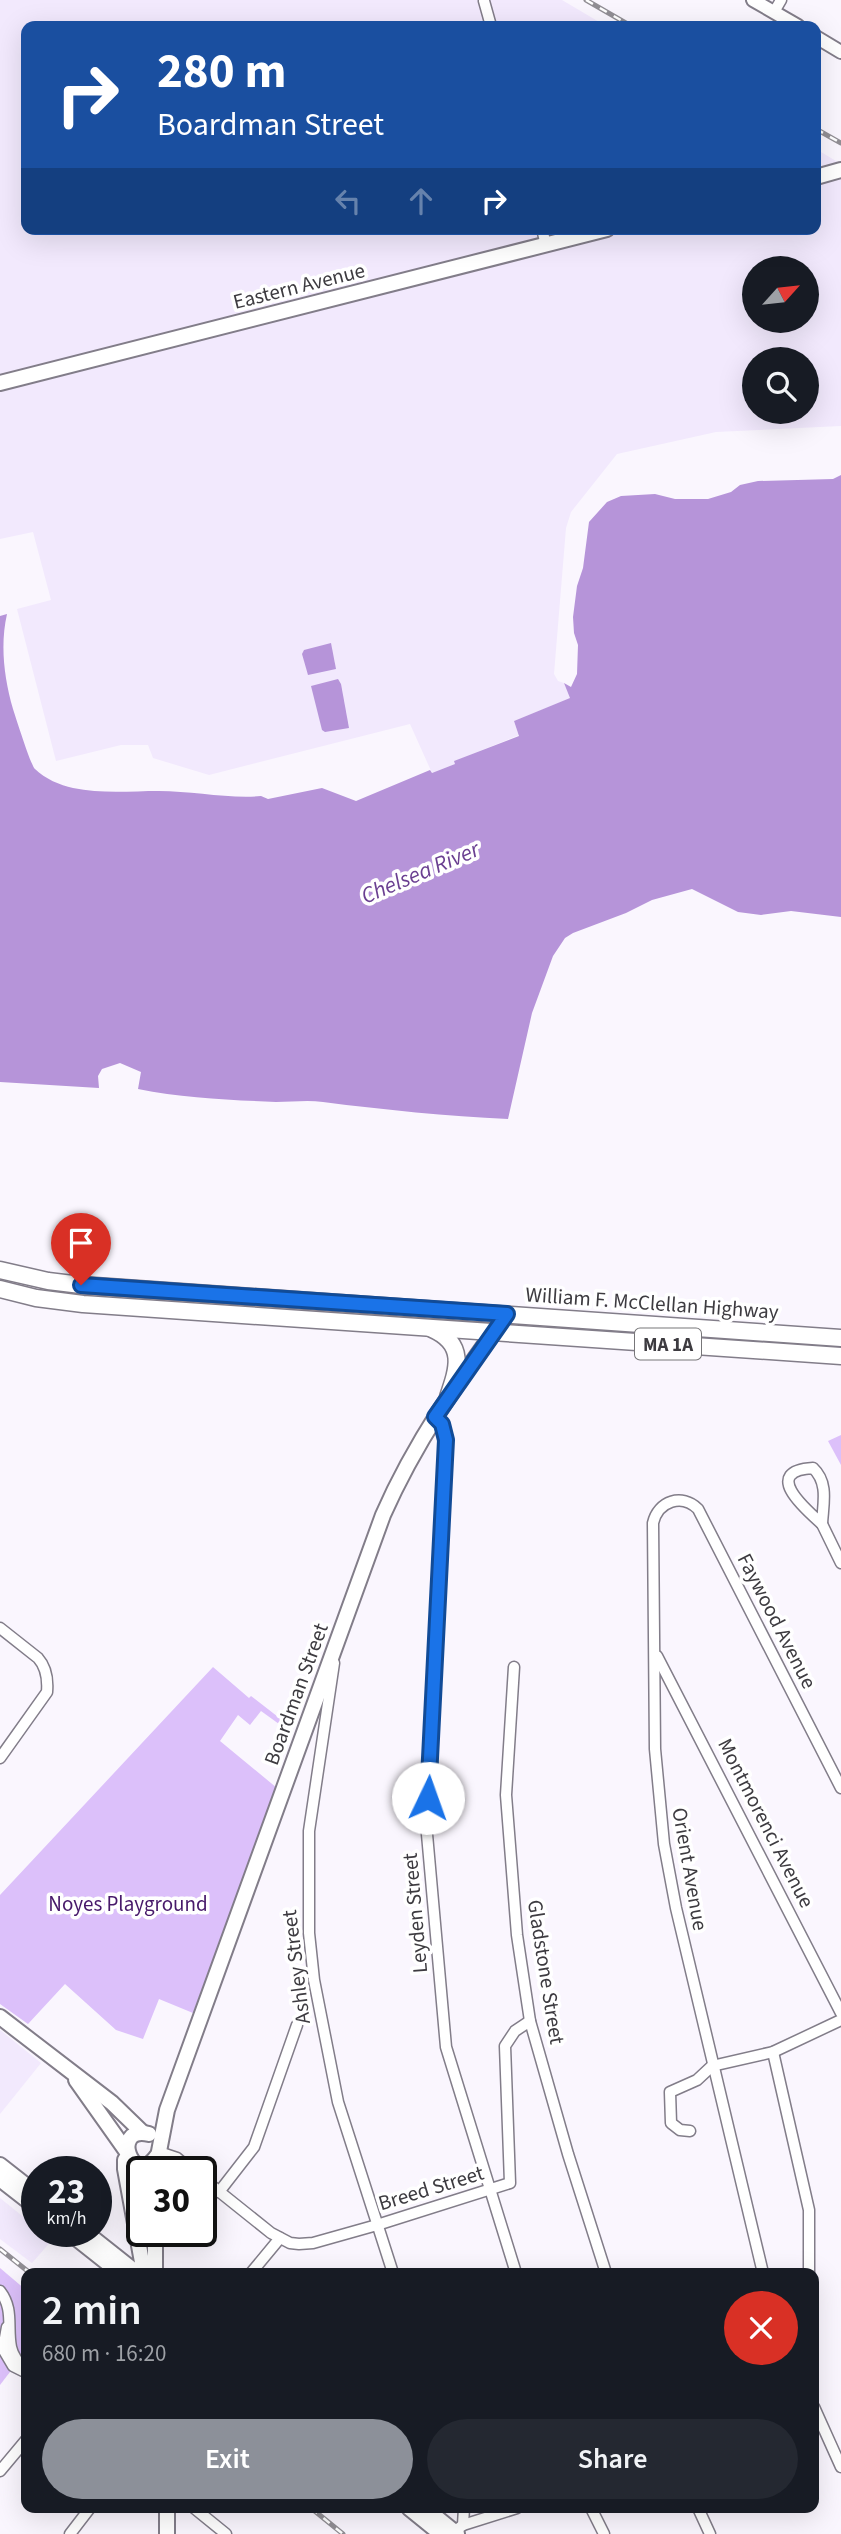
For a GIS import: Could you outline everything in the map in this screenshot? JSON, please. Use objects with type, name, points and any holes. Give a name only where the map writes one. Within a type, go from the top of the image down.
[{"type":"highway","name":"William F. McClellan Highway","points":[[0,1270],[81,1285],[841,1338]]},
{"type":"highway","name":"William F. McClellan Highway","points":[[0,1289],[36,1298],[83,1304],[841,1356]]},
{"type":"highway","points":[[426,1327],[447,1338],[455,1350],[456,1368],[448,1397]]},
{"type":"main road","points":[[821,176],[841,170]]},
{"type":"main road","name":"Eastern Avenue","points":[[0,383],[584,235]]},
{"type":"main road","name":"Boardman Street","points":[[157,2156],[167,2110],[392,1495],[435,1417],[507,1314]]},
{"type":"main road","points":[[0,2017],[61,2063],[112,2103],[144,2133],[153,2136],[158,2151],[153,2162],[136,2164],[61,2063]]},
{"type":"main road","name":"Boardman Street","points":[[144,2133],[167,2110]]},
{"type":"main road","points":[[143,2268],[125,2160],[130,2139],[144,2133]]},
{"type":"main road","points":[[0,2165],[21,2181]]},
{"type":"main road","points":[[0,2179],[21,2195]]},
{"type":"main road","points":[[87,2247],[114,2268]]},
{"type":"main road","points":[[104,2247],[131,2268]]},
{"type":"main road","points":[[155,2247],[155,2268]]},
{"type":"main road","points":[[167,2513],[167,2534]]},
{"type":"main road","points":[[418,2513],[453,2532]]},
{"type":"main road","points":[[431,2513],[453,2532]]},
{"type":"street","points":[[753,0],[789,21]]},
{"type":"street","points":[[774,12],[780,0]]},
{"type":"street","points":[[484,1],[490,21]]},
{"type":"street","points":[[821,40],[841,52]]},
{"type":"street","points":[[544,235],[546,245]]},
{"type":"street","name":"Leyden Street","points":[[435,1417],[442,1424],[446,1440],[426,1823],[446,2046],[514,2268]]},
{"type":"street","points":[[821,1524],[824,1484],[821,1475],[813,1468],[803,1469],[794,1473],[789,1480],[790,1492],[821,1524],[841,1563]]},
{"type":"street","name":"Orient Avenue","points":[[698,1509],[688,1502],[674,1500],[660,1508],[653,1518],[655,1749],[662,1833],[673,1898],[762,2268]]},
{"type":"street","name":"Faywood Avenue","points":[[698,1509],[841,1788]]},
{"type":"street","points":[[0,1628],[38,1658],[48,1679],[47,1692],[0,1758]]},
{"type":"street","name":"Ashley Street","points":[[335,1649],[309,1831],[309,1933],[317,2002],[338,2102],[391,2268]]},
{"type":"street","name":"Montmorenci Avenue","points":[[655,1652],[841,2013]]},
{"type":"street","name":"Gladstone Street","points":[[514,1667],[506,1795],[517,1936],[530,2021],[604,2268]]},
{"type":"street","points":[[312,1710],[326,1719]]},
{"type":"street","points":[[690,2131],[680,2130],[671,2123],[670,2092],[697,2080],[712,2066],[773,2052],[841,2020]]},
{"type":"street","name":"Breed Street","points":[[280,2238],[290,2243],[313,2243],[510,2183],[505,2046],[515,2031],[530,2021]]},
{"type":"street","points":[[255,2268],[280,2238],[219,2192],[254,2147],[297,2025]]},
{"type":"street","points":[[773,2052],[809,2210],[809,2268]]},
{"type":"street","points":[[158,2151],[172,2156]]},
{"type":"street","points":[[0,2291],[11,2316],[11,2347],[21,2365]]},
{"type":"street","points":[[819,2418],[841,2467]]},
{"type":"street","points":[[0,2471],[21,2446]]},
{"type":"street","points":[[70,2534],[86,2513]]},
{"type":"street","points":[[200,2513],[226,2534]]},
{"type":"street","points":[[453,2532],[462,2513]]},
{"type":"street","points":[[453,2532],[504,2513]]},
{"type":"street","points":[[594,2513],[604,2534]]},
{"type":"street","points":[[700,2513],[710,2534]]},
{"type":"shaded area","points":[[0,0],[562,0],[598,21],[21,21],[21,235],[821,235],[821,152],[841,164],[841,426],[716,432],[617,454],[571,512],[566,528],[554,674],[558,681],[564,683],[571,698],[514,721],[519,735],[432,773],[410,724],[209,775],[153,758],[148,745],[121,745],[56,761],[17,609],[51,600],[33,532],[0,539]]},
{"type":"shaded area","points":[[0,2030],[41,2063],[0,2114]]},
{"type":"shaded area","points":[[0,2198],[21,2215],[21,2247],[46,2247],[32,2263],[0,2239]]},
{"type":"green space","points":[[841,1435],[841,1465],[828,1441]]},
{"type":"green space","name":"Noyes Playground","points":[[213,1667],[249,1698],[251,1696],[282,1720],[279,1724],[261,1711],[250,1725],[238,1715],[220,1741],[277,1788],[193,2013],[159,1999],[143,2039],[116,2030],[65,1984],[28,2024],[0,2004],[0,1895]]},
{"type":"green space","points":[[0,2268],[21,2286],[21,2358],[0,2385]]},
{"type":"water","name":"Chelsea River","points":[[841,475],[841,917],[791,911],[761,915],[738,912],[692,889],[652,900],[573,933],[565,938],[553,956],[532,1013],[508,1119],[317,1101],[276,1102],[172,1095],[138,1089],[141,1072],[120,1063],[102,1069],[98,1076],[99,1088],[0,1082],[0,616],[7,614],[4,662],[13,709],[33,766],[48,779],[68,787],[94,791],[172,791],[261,796],[268,799],[322,788],[356,801],[430,770],[432,773],[455,764],[454,761],[519,736],[514,721],[570,698],[564,683],[571,687],[577,674],[578,645],[573,617],[589,522],[607,502],[621,496],[655,494],[675,499],[708,499],[731,492],[740,485],[758,481],[833,479]]},
{"type":"water","points":[[331,643],[336,669],[308,675],[302,654],[304,650]]},
{"type":"water","points":[[338,679],[349,728],[325,732],[322,730],[311,686]]},
{"type":"railway","points":[[586,0],[622,21]]},
{"type":"railway","points":[[821,132],[841,143]]},
{"type":"railway","points":[[0,2249],[24,2268]]},
{"type":"railway","points":[[317,2513],[343,2534]]},
{"type":"route","points":[[81,1285],[507,1314],[435,1417],[442,1424],[446,1440],[428,1798]]}]
